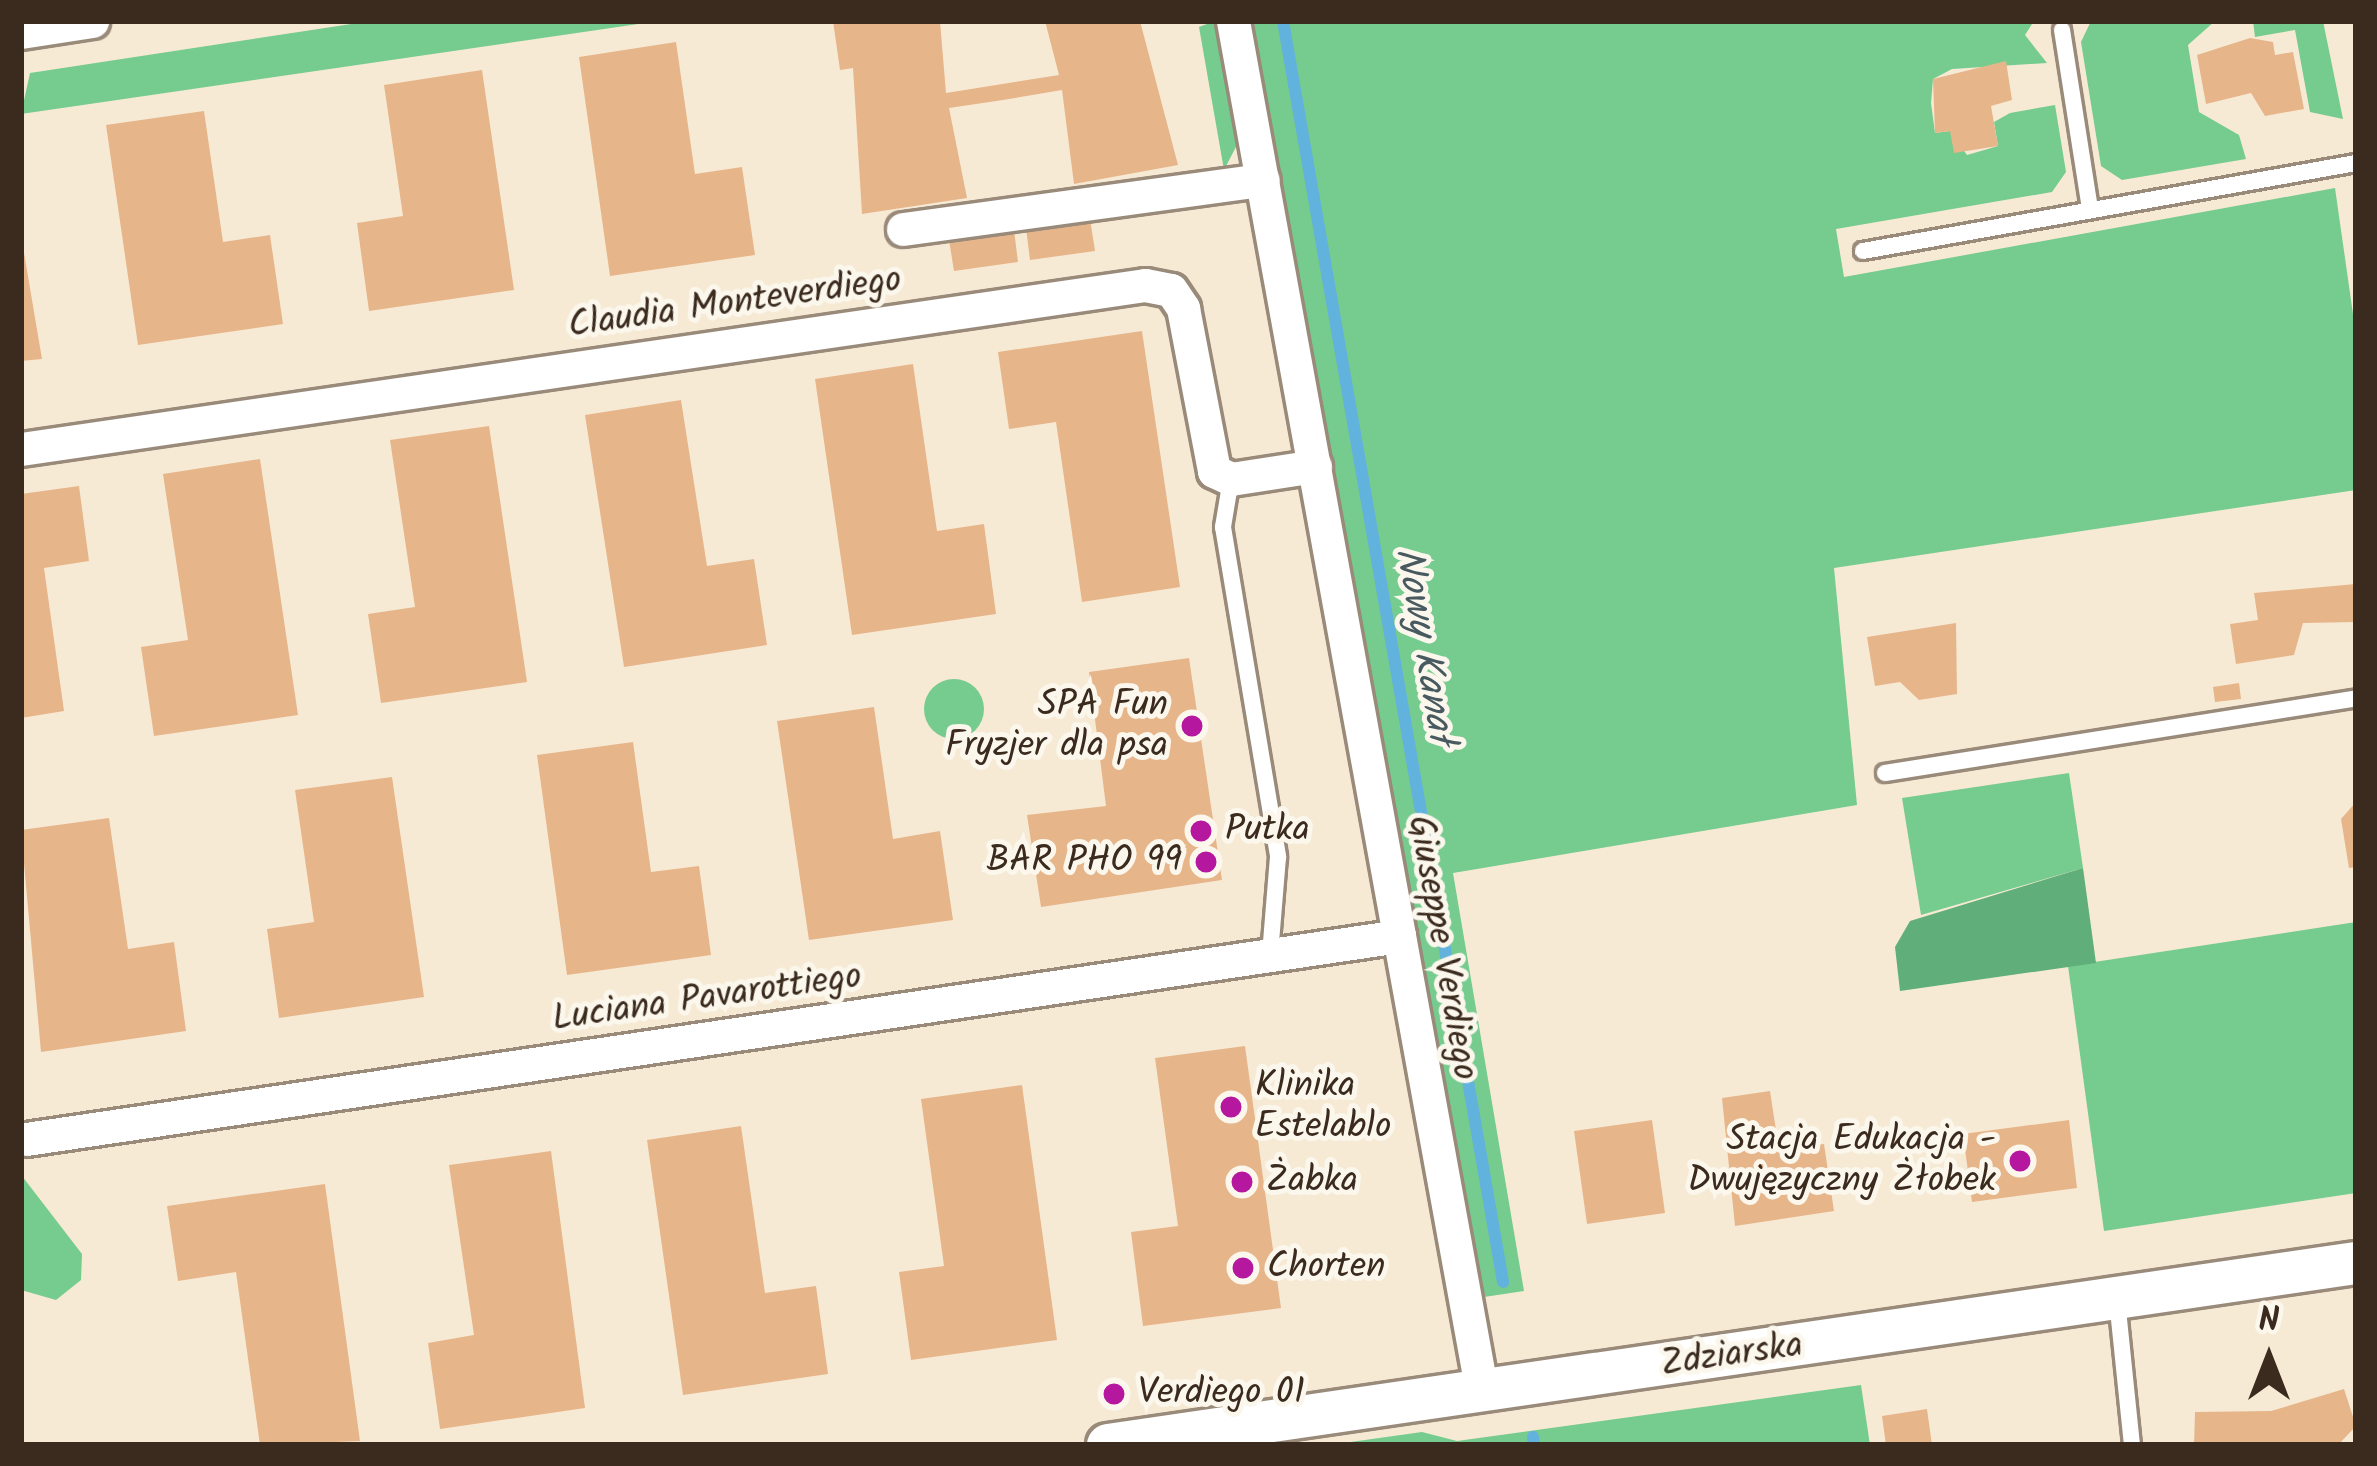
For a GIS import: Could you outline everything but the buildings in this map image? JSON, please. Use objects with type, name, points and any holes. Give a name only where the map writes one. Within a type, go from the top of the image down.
[{"type":"street","points":[[21,32],[92,21]]},
{"type":"street","name":"Giuseppe Verdiego","points":[[1233,21],[1481,1393]]},
{"type":"street","points":[[903,230],[1263,180]]},
{"type":"street","name":"Claudia Monteverdiego","points":[[21,449],[1144,285],[1171,290],[1183,308],[1208,459],[1231,479]]},
{"type":"street","points":[[1231,479],[1315,466]]},
{"type":"street","name":"Luciana Pavarottiego","points":[[26,1139],[1399,936]]},
{"type":"street","name":"Zdziarska","points":[[1108,1445],[2356,1263]]},
{"type":"lane","points":[[2062,30],[2090,208]]},
{"type":"lane","points":[[1863,251],[2356,163]]},
{"type":"lane","points":[[1231,479],[1222,527],[1278,857],[1270,955]]},
{"type":"lane","points":[[1885,773],[2356,698]]},
{"type":"lane","points":[[2117,1299],[2132,1445]]},
{"type":"green space","points":[[371,21],[659,21],[21,114],[30,73]]},
{"type":"green space","points":[[1215,21],[1239,141],[1224,170],[1199,27]]},
{"type":"green space","points":[[1250,21],[2034,21],[2025,35],[2047,63],[1952,69],[1933,79],[1931,103],[1935,133],[1950,131],[1967,155],[1998,146],[1994,122],[2010,113],[2055,105],[2066,172],[2052,192],[1836,229],[1844,277],[2335,188],[2356,335],[2356,490],[1834,568],[1857,805],[1453,873],[1524,1291],[1484,1297]]},
{"type":"green space","points":[[2091,21],[2215,21],[2188,45],[2199,112],[2239,135],[2246,159],[2122,180],[2101,166],[2081,42]]},
{"type":"green space","points":[[2253,21],[2323,21],[2343,119],[2310,112],[2295,30],[2255,37]]},
{"type":"green space","points":[[954,679],[975,688],[984,709],[975,730],[954,739],[933,730],[924,709],[933,688]]},
{"type":"green space","points":[[2069,773],[2083,868],[1921,915],[1902,798]]},
{"type":"green space","points":[[2083,868],[2096,963],[1900,991],[1895,947],[1910,921]]},
{"type":"green space","points":[[2356,922],[2356,1193],[2104,1231],[2068,966]]},
{"type":"green space","points":[[22,1176],[82,1254],[81,1280],[56,1300],[21,1290]]},
{"type":"green space","points":[[1861,1385],[1870,1445],[1329,1445],[1422,1432],[1457,1441]]},
{"type":"waterway","name":"Nowy Kanał","points":[[1283,21],[1503,1282]]},
{"type":"waterway","name":"Nowy Kanał","points":[[1533,1437],[1534,1445]]},
{"type":"place","name":"SPA Fun Fryzjer dla psa","points":[[1192,726]]},
{"type":"place","name":"Putka","points":[[1201,831]]},
{"type":"place","name":"BAR PHO 99","points":[[1206,862]]},
{"type":"place","name":"Klinika Estelablo","points":[[1231,1107]]},
{"type":"place","name":"Stacja Edukacja - Dwujęzyczny Żłobek","points":[[2020,1161]]},
{"type":"place","name":"Żabka","points":[[1242,1182]]},
{"type":"place","name":"Chorten","points":[[1243,1268]]},
{"type":"place","name":"Verdiego 01","points":[[1114,1394]]}]
